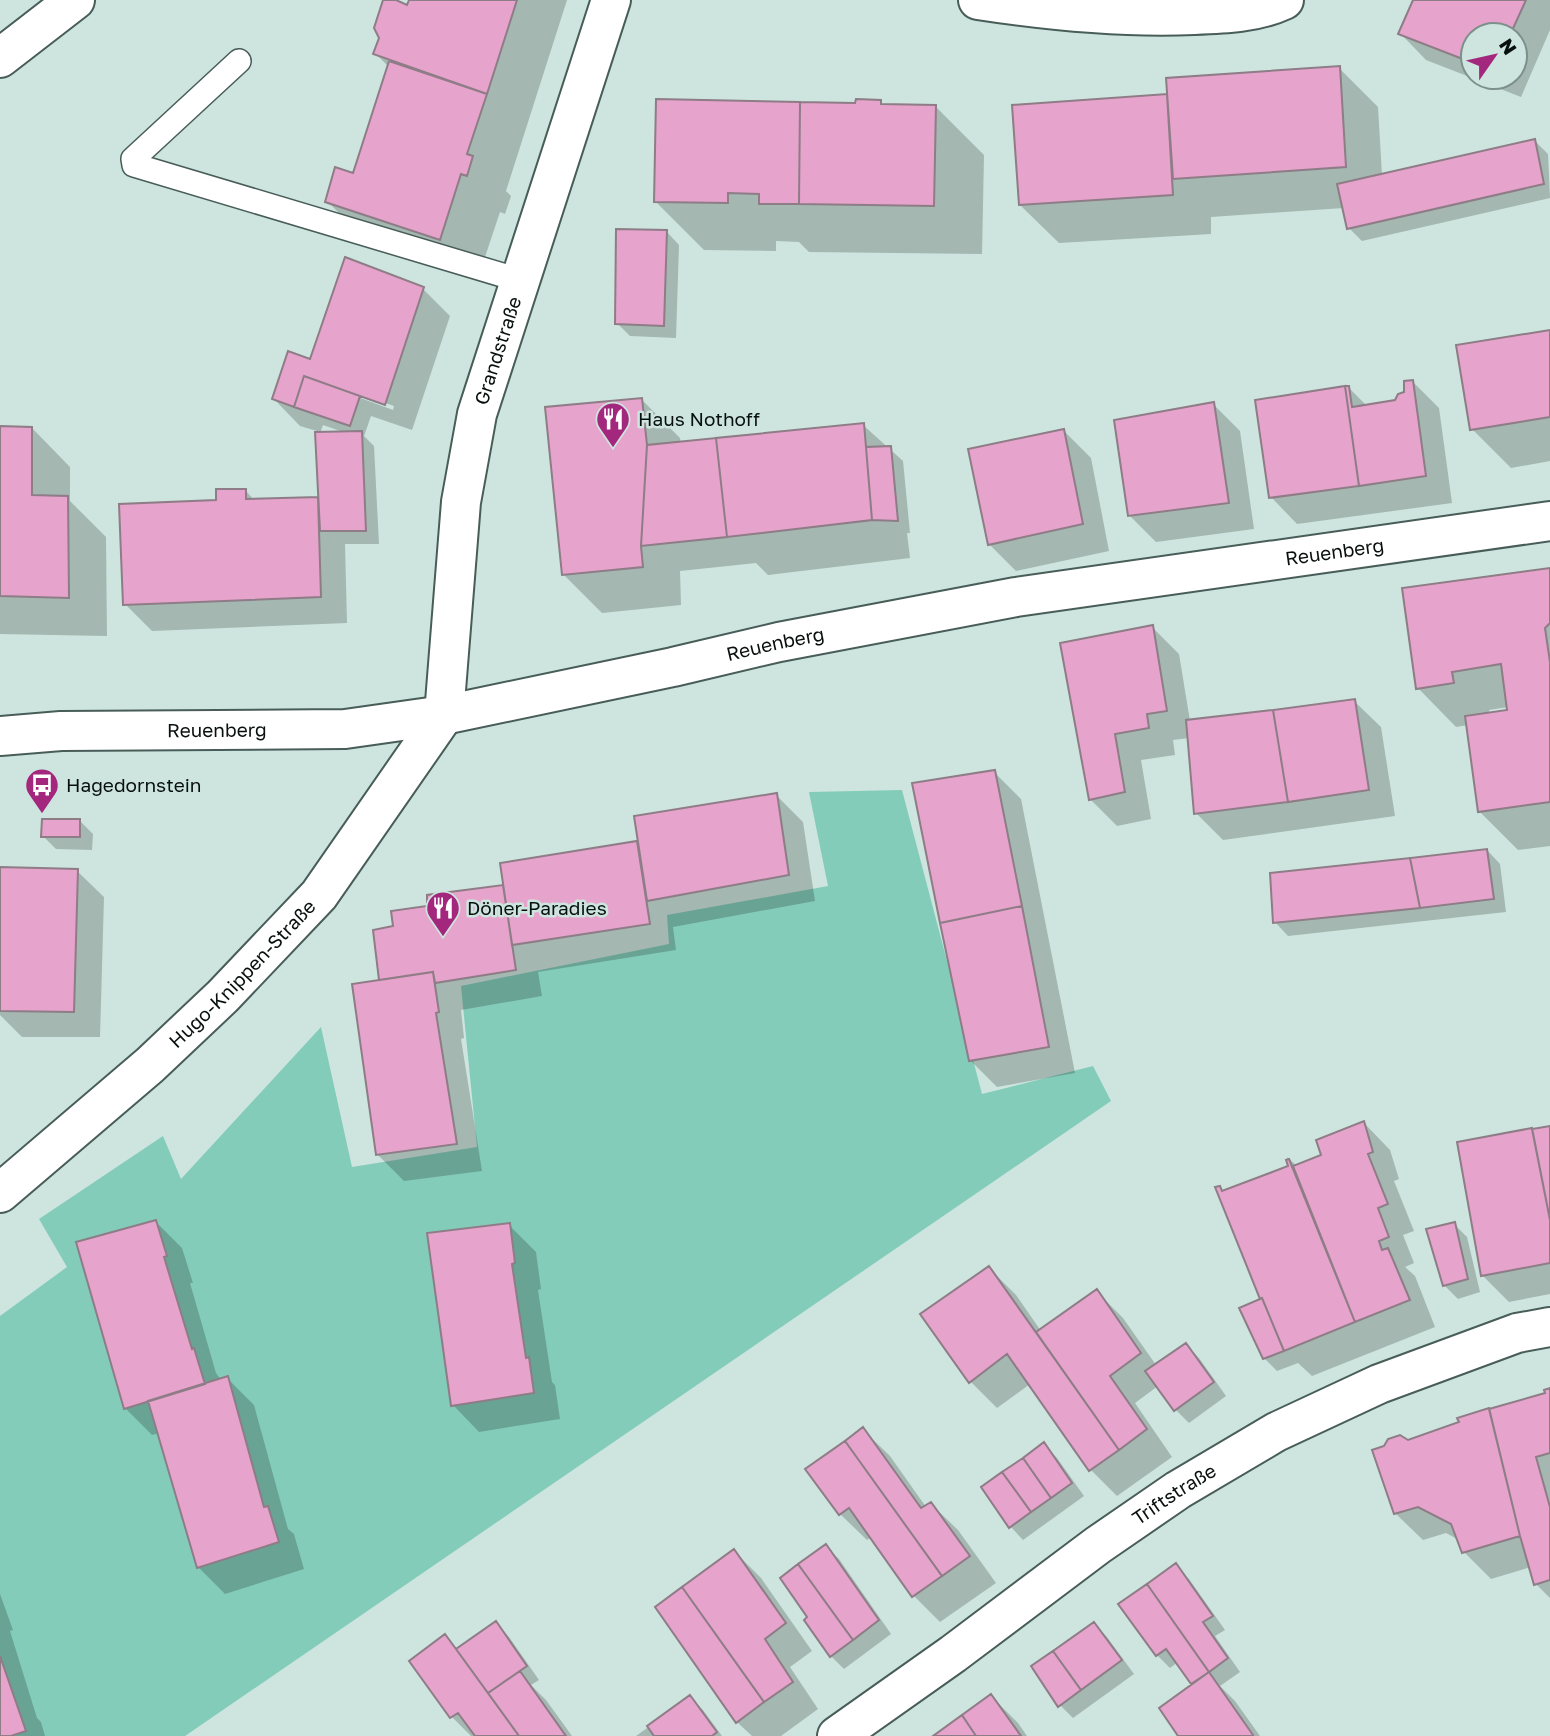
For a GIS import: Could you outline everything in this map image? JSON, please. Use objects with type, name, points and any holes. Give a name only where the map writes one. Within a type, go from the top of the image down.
[{"type":"street","points":[[0,58],[75,0]]},
{"type":"street","name":"Grandstraße","points":[[443,715],[461,502],[477,414],[611,0]]},
{"type":"street","points":[[978,0],[1050,11],[1157,16],[1230,14],[1269,7],[1284,0]]},
{"type":"street","name":"Reuenberg","points":[[0,736],[61,731],[345,729],[443,715],[779,642],[1016,597],[1550,521]]},
{"type":"street","name":"Hugo-Knippen-Straße","points":[[0,1193],[150,1065],[223,996],[309,905],[393,790],[443,715]]},
{"type":"street","name":"Triftstraße","points":[[837,1736],[953,1654],[1098,1545],[1178,1490],[1276,1432],[1379,1384],[1517,1334],[1550,1327]]},
{"type":"lane","points":[[239,61],[133,159],[134,164],[519,280]]},
{"type":"green space","points":[[902,790],[982,1094],[1093,1066],[1111,1101],[185,1736],[0,1736],[0,1316],[67,1267],[39,1219],[163,1136],[181,1179],[321,1027],[352,1167],[477,1147],[461,986],[669,944],[667,915],[828,886],[809,792]]},
{"type":"building","points":[[383,0],[396,0],[407,5],[409,0],[517,0],[487,94],[373,54],[379,38],[374,28]]},
{"type":"building","points":[[1413,0],[1526,0],[1516,21],[1459,21],[1459,58],[1398,34]]},
{"type":"building","points":[[389,61],[487,94],[467,154],[473,156],[467,176],[461,174],[440,240],[325,202],[335,167],[353,173]]},
{"type":"building","points":[[1340,66],[1346,167],[1173,179],[1166,78]]},
{"type":"building","points":[[1167,94],[1173,195],[1019,205],[1012,105]]},
{"type":"building","points":[[656,99],[800,102],[799,204],[759,204],[759,194],[728,193],[728,203],[654,202]]},
{"type":"building","points":[[856,99],[881,100],[881,104],[936,105],[934,206],[799,204],[800,102],[855,103]]},
{"type":"building","points":[[1535,139],[1544,184],[1347,229],[1337,184]]},
{"type":"building","points":[[616,229],[667,230],[664,326],[615,324]]},
{"type":"building","points":[[345,257],[424,287],[385,405],[304,376],[294,407],[272,399],[288,351],[310,359]]},
{"type":"building","points":[[1550,330],[1550,417],[1470,430],[1456,345]]},
{"type":"building","points":[[304,376],[360,396],[350,426],[294,407]]},
{"type":"building","points":[[1413,380],[1426,476],[1359,486],[1345,386],[1349,386],[1352,407],[1395,400],[1398,394],[1404,392],[1404,381]]},
{"type":"building","points":[[1345,386],[1359,486],[1269,498],[1255,400]]},
{"type":"building","points":[[642,398],[647,445],[641,546],[643,567],[562,575],[545,407]]},
{"type":"building","points":[[1214,402],[1229,503],[1128,516],[1114,420]]},
{"type":"building","points":[[864,423],[872,520],[727,537],[716,438]]},
{"type":"building","points":[[0,426],[32,427],[32,495],[68,496],[69,598],[0,596]]},
{"type":"building","points":[[1064,429],[1083,524],[988,545],[968,449]]},
{"type":"building","points":[[362,431],[366,531],[320,531],[315,432]]},
{"type":"building","points":[[716,438],[727,537],[641,546],[647,445]]},
{"type":"building","points":[[891,446],[898,521],[872,520],[866,447]]},
{"type":"building","points":[[216,489],[246,489],[246,499],[318,497],[321,597],[123,605],[119,504],[216,500]]},
{"type":"building","points":[[1550,568],[1550,623],[1545,628],[1550,662],[1550,802],[1478,812],[1465,716],[1507,710],[1501,664],[1452,672],[1454,683],[1416,689],[1402,588]]},
{"type":"building","points":[[1153,625],[1167,711],[1147,714],[1149,728],[1115,734],[1125,792],[1089,800],[1060,643]]},
{"type":"building","points":[[1355,699],[1369,790],[1288,802],[1273,710]]},
{"type":"building","points":[[1273,710],[1288,802],[1194,814],[1186,720]]},
{"type":"building","points":[[995,770],[1022,906],[940,923],[912,783]]},
{"type":"building","points":[[777,793],[789,875],[647,901],[634,816]]},
{"type":"building","points":[[42,819],[80,819],[80,837],[41,837]]},
{"type":"building","points":[[637,841],[650,924],[512,945],[500,863]]},
{"type":"building","points":[[1487,849],[1494,899],[1420,908],[1410,858]]},
{"type":"building","points":[[1410,858],[1420,908],[1273,923],[1270,873]]},
{"type":"building","points":[[0,867],[78,869],[74,1012],[0,1011]]},
{"type":"building","name":"Döner-Paradies","points":[[503,885],[516,970],[435,983],[433,972],[379,980],[373,930],[393,926],[391,911],[427,906],[427,895]]},
{"type":"building","points":[[1022,906],[1049,1047],[969,1061],[940,923]]},
{"type":"building","points":[[433,972],[439,1012],[436,1013],[457,1144],[376,1155],[352,984]]},
{"type":"building","points":[[1364,1121],[1373,1152],[1368,1154],[1388,1204],[1378,1208],[1389,1237],[1379,1241],[1382,1250],[1388,1248],[1410,1300],[1355,1322],[1293,1166],[1321,1155],[1316,1140]]},
{"type":"building","points":[[1550,1126],[1550,1220],[1532,1129]]},
{"type":"building","points":[[1532,1128],[1550,1220],[1550,1263],[1481,1276],[1457,1142]]},
{"type":"building","points":[[1289,1159],[1355,1322],[1284,1351],[1215,1187],[1220,1186],[1222,1191],[1288,1166],[1286,1160]]},
{"type":"building","points":[[156,1220],[167,1256],[164,1257],[205,1384],[124,1409],[76,1242]]},
{"type":"building","points":[[1455,1222],[1468,1279],[1443,1286],[1426,1229]]},
{"type":"building","points":[[510,1223],[515,1263],[512,1264],[534,1393],[451,1406],[427,1233]]},
{"type":"building","points":[[989,1266],[1119,1450],[1089,1471],[1007,1354],[969,1383],[920,1314]]},
{"type":"building","points":[[1097,1289],[1141,1353],[1110,1376],[1147,1429],[1119,1450],[1036,1332]]},
{"type":"building","points":[[1262,1298],[1284,1351],[1263,1359],[1239,1308]]},
{"type":"building","points":[[1186,1343],[1214,1382],[1174,1411],[1145,1371]]},
{"type":"building","points":[[228,1376],[264,1507],[268,1506],[279,1542],[197,1568],[148,1401]]},
{"type":"building","points":[[1550,1388],[1550,1453],[1536,1457],[1550,1507],[1550,1580],[1534,1585],[1489,1409],[1545,1393],[1544,1390]]},
{"type":"building","points":[[1489,1408],[1520,1536],[1462,1553],[1451,1524],[1418,1507],[1394,1514],[1372,1450],[1384,1446],[1388,1439],[1400,1435],[1408,1440],[1459,1422],[1457,1418]]},
{"type":"building","points":[[863,1427],[921,1508],[931,1502],[970,1556],[942,1576],[845,1441]]},
{"type":"building","points":[[845,1441],[942,1576],[912,1597],[849,1508],[839,1515],[805,1469]]},
{"type":"building","points":[[1044,1442],[1072,1483],[1051,1498],[1023,1458]]},
{"type":"building","points":[[1023,1458],[1051,1498],[1031,1512],[1002,1472]]},
{"type":"building","points":[[1002,1472],[1031,1512],[1009,1528],[981,1487]]},
{"type":"building","points":[[826,1544],[879,1620],[853,1640],[798,1564]]},
{"type":"building","points":[[734,1549],[786,1623],[765,1639],[793,1682],[764,1702],[682,1587]]},
{"type":"building","points":[[1176,1563],[1213,1616],[1203,1622],[1228,1658],[1209,1672],[1147,1584]]},
{"type":"building","points":[[798,1564],[853,1640],[830,1657],[804,1620],[807,1617],[780,1578]]},
{"type":"building","points":[[1147,1584],[1209,1672],[1191,1684],[1166,1649],[1156,1656],[1118,1604]]},
{"type":"building","points":[[682,1587],[764,1702],[736,1723],[655,1607]]},
{"type":"building","points":[[496,1621],[527,1666],[488,1693],[456,1649]]},
{"type":"building","points":[[1094,1622],[1122,1660],[1081,1690],[1053,1651]]},
{"type":"building","points":[[445,1634],[519,1736],[475,1736],[458,1713],[450,1718],[409,1661]]},
{"type":"building","points":[[1053,1651],[1081,1690],[1058,1707],[1031,1666]]},
{"type":"building","points":[[0,1656],[26,1731],[11,1736],[0,1736]]},
{"type":"building","points":[[520,1671],[566,1736],[519,1736],[488,1693]]},
{"type":"building","points":[[1209,1672],[1253,1735],[1178,1736],[1159,1708]]},
{"type":"building","points":[[991,1694],[1021,1736],[976,1736],[962,1715]]},
{"type":"building","points":[[690,1695],[717,1732],[712,1736],[654,1736],[647,1726]]},
{"type":"building","points":[[962,1715],[976,1736],[933,1736]]},
{"type":"place","name":"Haus Nothoff","points":[[613,449]]},
{"type":"place","name":"Hagedornstein","points":[[42,815]]},
{"type":"place","name":"Döner-Paradies","points":[[443,938]]}]
